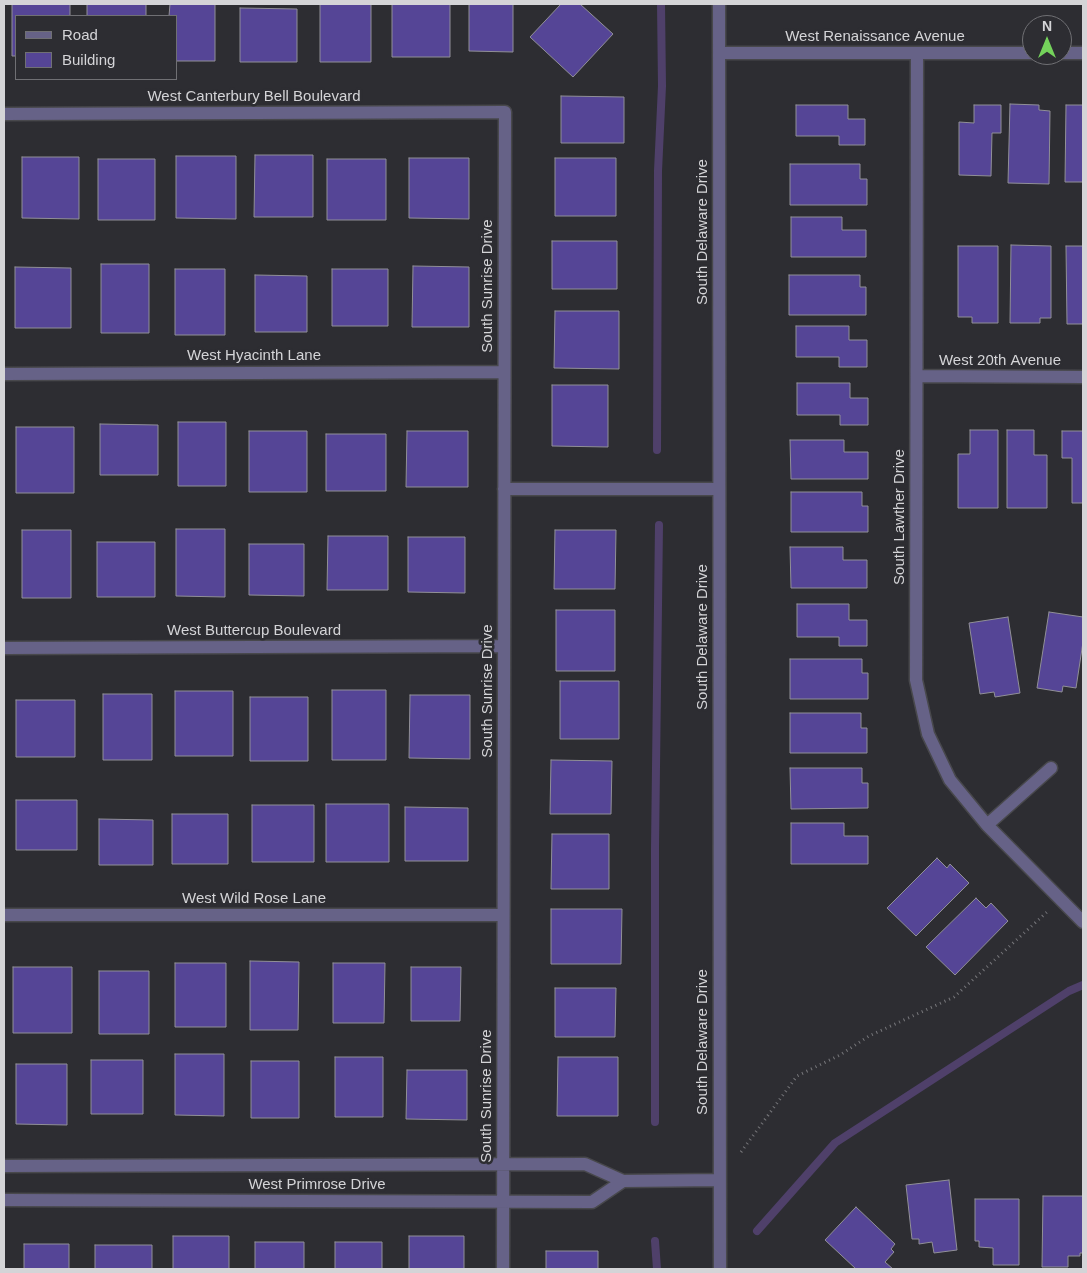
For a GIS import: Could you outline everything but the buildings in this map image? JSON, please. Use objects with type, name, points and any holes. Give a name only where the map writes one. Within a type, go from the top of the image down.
[{"type":"street","name":"South Delaware Drive","points":[[719,4],[720,1269]]},
{"type":"street","name":"West Renaissance Avenue","points":[[719,53],[1022,53]]},
{"type":"street","name":"South Lawther Drive","points":[[917,53],[916,680],[928,734],[950,780],[987,825],[1083,922]]},
{"type":"street","name":"West Canterbury Bell Boulevard","points":[[4,114],[505,112]]},
{"type":"street","name":"South Sunrise Drive","points":[[503,1269],[505,112]]},
{"type":"street","name":"West Hyacinth Lane","points":[[4,374],[504,372]]},
{"type":"street","name":"West 20th Avenue","points":[[917,376],[1083,378]]},
{"type":"street","points":[[504,489],[719,489]]},
{"type":"street","name":"West Buttercup Boulevard","points":[[4,648],[504,646]]},
{"type":"street","points":[[987,825],[1050,768]]},
{"type":"street","name":"West Wild Rose Lane","points":[[4,915],[503,914]]},
{"type":"street","name":"West Primrose Drive","points":[[4,1166],[585,1164],[623,1181],[719,1180]]},
{"type":"street","name":"West Primrose Drive","points":[[4,1200],[592,1202],[623,1181]]},
{"type":"path","points":[[719,1180],[797,1076],[840,1055],[869,1036],[954,997],[1060,900]]},
{"type":"waterway","points":[[657,450],[658,171],[662,86],[661,4]]},
{"type":"waterway","points":[[655,1122],[655,848],[659,525]]},
{"type":"waterway","points":[[757,1231],[835,1143],[1069,991],[1083,985]]},
{"type":"waterway","points":[[655,1241],[657,1269]]}]
